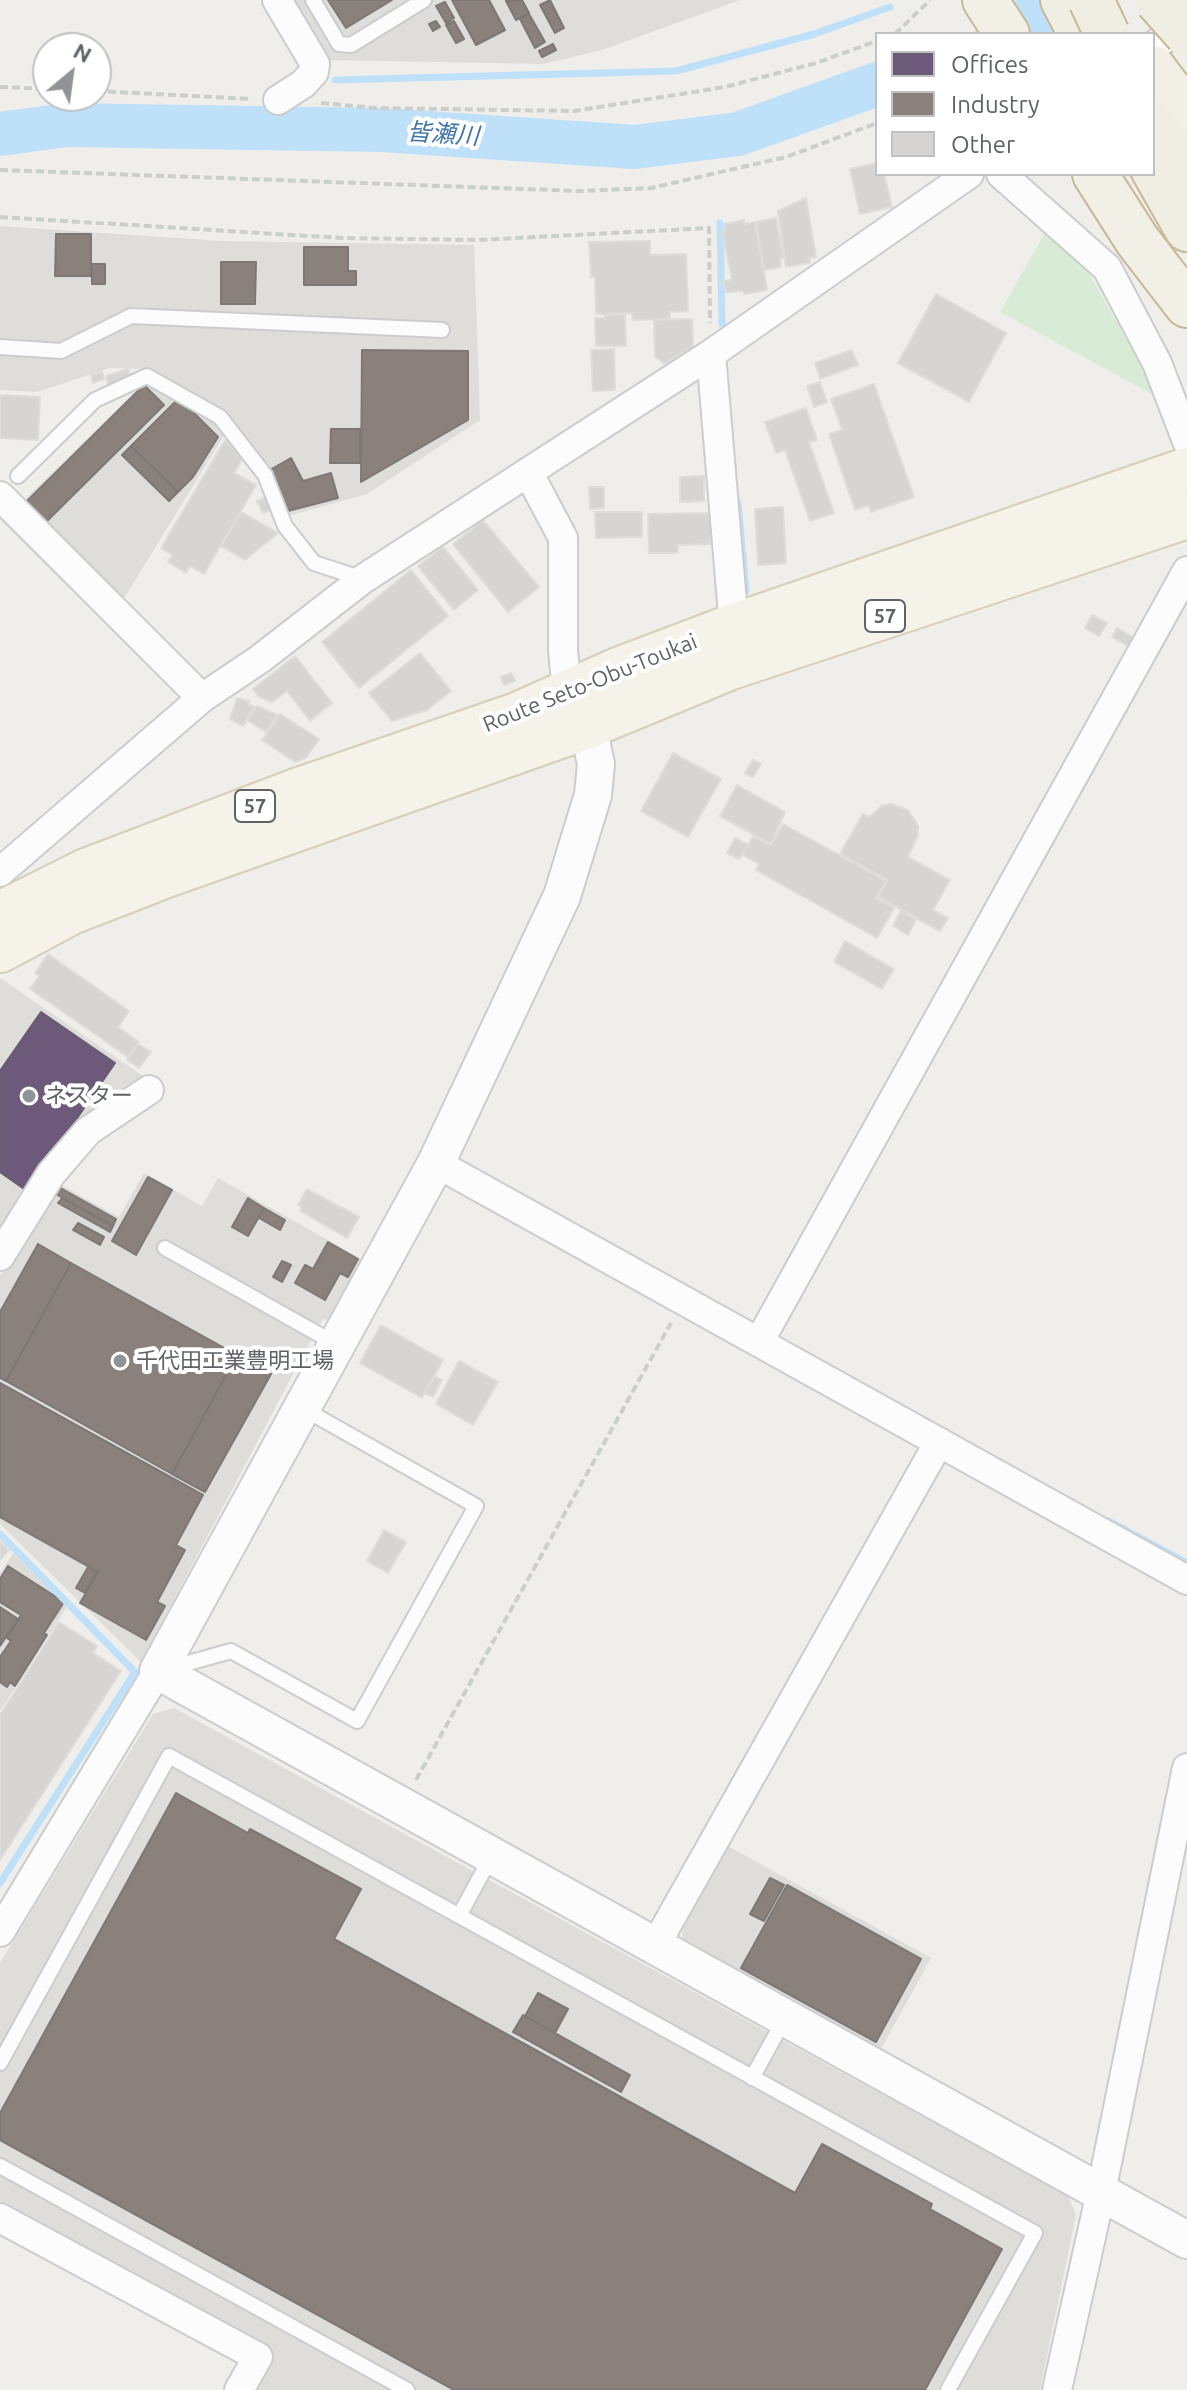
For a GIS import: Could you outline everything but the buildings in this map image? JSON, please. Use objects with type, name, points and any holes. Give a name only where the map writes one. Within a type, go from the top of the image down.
[{"type":"highway","points":[[985,0],[1006,32]]},
{"type":"highway","points":[[1063,0],[1080,32]]},
{"type":"highway","points":[[1091,0],[1106,32]]},
{"type":"highway","points":[[1157,0],[1187,34]]},
{"type":"highway","points":[[1155,71],[1187,113]]},
{"type":"highway","points":[[1155,128],[1187,169]]},
{"type":"highway","points":[[1155,173],[1187,229]]},
{"type":"highway","points":[[1096,176],[1137,240],[1187,305]]},
{"type":"main road","name":"Route Seto-Obu-Toukai","points":[[0,914],[86,871],[299,790],[517,715],[578,710],[618,670],[734,626],[1187,470]]},
{"type":"main road","name":"Route Seto-Obu-Toukai","points":[[0,950],[71,912],[578,710],[731,667],[1187,516]]},
{"type":"street","points":[[277,0],[315,64],[314,72],[303,84],[278,100]]},
{"type":"street","points":[[961,0],[982,32]]},
{"type":"street","points":[[1155,45],[1187,24]]},
{"type":"street","points":[[0,872],[202,698],[260,659],[363,579],[711,354],[966,176]]},
{"type":"street","points":[[1003,176],[1107,268],[1157,363],[1187,441]]},
{"type":"street","points":[[1075,176],[1147,285],[1140,300],[1163,350],[1157,363]]},
{"type":"street","points":[[711,354],[734,626]]},
{"type":"street","points":[[0,1932],[158,1671],[436,1163],[562,896],[593,795],[596,764],[563,650],[563,538],[528,472]]},
{"type":"street","points":[[9,486],[202,698]]},
{"type":"street","points":[[759,1342],[1187,571]]},
{"type":"street","points":[[0,1256],[51,1174],[88,1131],[149,1090]]},
{"type":"street","points":[[436,1163],[1187,1580]]},
{"type":"street","points":[[655,1946],[939,1442]]},
{"type":"street","points":[[158,1671],[1187,2240]]},
{"type":"street","points":[[1057,2390],[1101,2192],[1187,1768]]},
{"type":"street","points":[[0,2218],[258,2357],[239,2390]]},
{"type":"lane","points":[[313,0],[339,44],[351,45],[424,0]]},
{"type":"lane","points":[[0,347],[61,351],[131,316],[442,330]]},
{"type":"lane","points":[[9,486],[95,400],[147,376],[220,417],[265,475],[285,526],[314,563],[363,579]]},
{"type":"lane","points":[[165,1248],[336,1344]]},
{"type":"lane","points":[[158,1671],[231,1651],[357,1721],[476,1506],[301,1408]]},
{"type":"lane","points":[[0,2063],[169,1756],[1035,2233],[948,2390]]},
{"type":"lane","points":[[459,1916],[492,1856]]},
{"type":"lane","points":[[752,2078],[785,2018]]},
{"type":"lane","points":[[0,2166],[407,2390]]},
{"type":"path","points":[[897,32],[930,0]]},
{"type":"path","points":[[112,92],[375,108],[574,111],[725,87],[816,63],[875,42]]},
{"type":"path","points":[[0,87],[32,88]]},
{"type":"path","points":[[0,170],[579,191],[636,189],[786,157],[875,124]]},
{"type":"path","points":[[0,217],[342,238],[477,240],[709,228],[711,354]]},
{"type":"path","points":[[402,1806],[683,1300]]},
{"type":"shaded area","points":[[292,0],[740,0],[602,50],[543,64],[327,60]]},
{"type":"shaded area","points":[[0,226],[222,241],[474,245],[480,420],[367,494],[288,516],[261,456],[228,414],[149,369],[110,368],[37,392],[0,390]]},
{"type":"shaded area","points":[[147,380],[181,397],[226,432],[120,605],[20,504]]},
{"type":"shaded area","points":[[0,978],[146,1078],[0,1240]]},
{"type":"shaded area","points":[[144,1173],[202,1206],[218,1178],[363,1260],[329,1321],[323,1319],[141,1662],[0,1524],[0,1276],[54,1181],[119,1217]]},
{"type":"shaded area","points":[[13,1553],[68,1605],[0,1711],[0,1573]]},
{"type":"shaded area","points":[[174,1708],[1068,2196],[1076,2215],[1040,2390],[251,2390],[271,2355],[0,2207],[0,1963],[153,1714]]},
{"type":"shaded area","points":[[724,1844],[931,1958],[881,2049],[683,1940],[681,1924]]},
{"type":"green space","points":[[1045,233],[1087,270],[1150,381],[1152,394],[1000,312]]},
{"type":"waterway","name":"皆瀬川","points":[[1001,32],[1069,0]]},
{"type":"waterway","points":[[335,80],[676,71],[814,34],[890,7]]},
{"type":"waterway","name":"皆瀬川","points":[[0,134],[67,125],[383,130],[635,147],[738,134],[875,85]]},
{"type":"waterway","points":[[720,223],[722,324]]},
{"type":"waterway","points":[[738,502],[746,591]]},
{"type":"waterway","points":[[1109,1521],[1187,1563]]},
{"type":"waterway","points":[[0,1534],[135,1672],[0,1883]]},
{"type":"place","name":"ネスター","points":[[29,1096]]},
{"type":"place","name":"千代田工業豊明工場","points":[[120,1361]]}]
